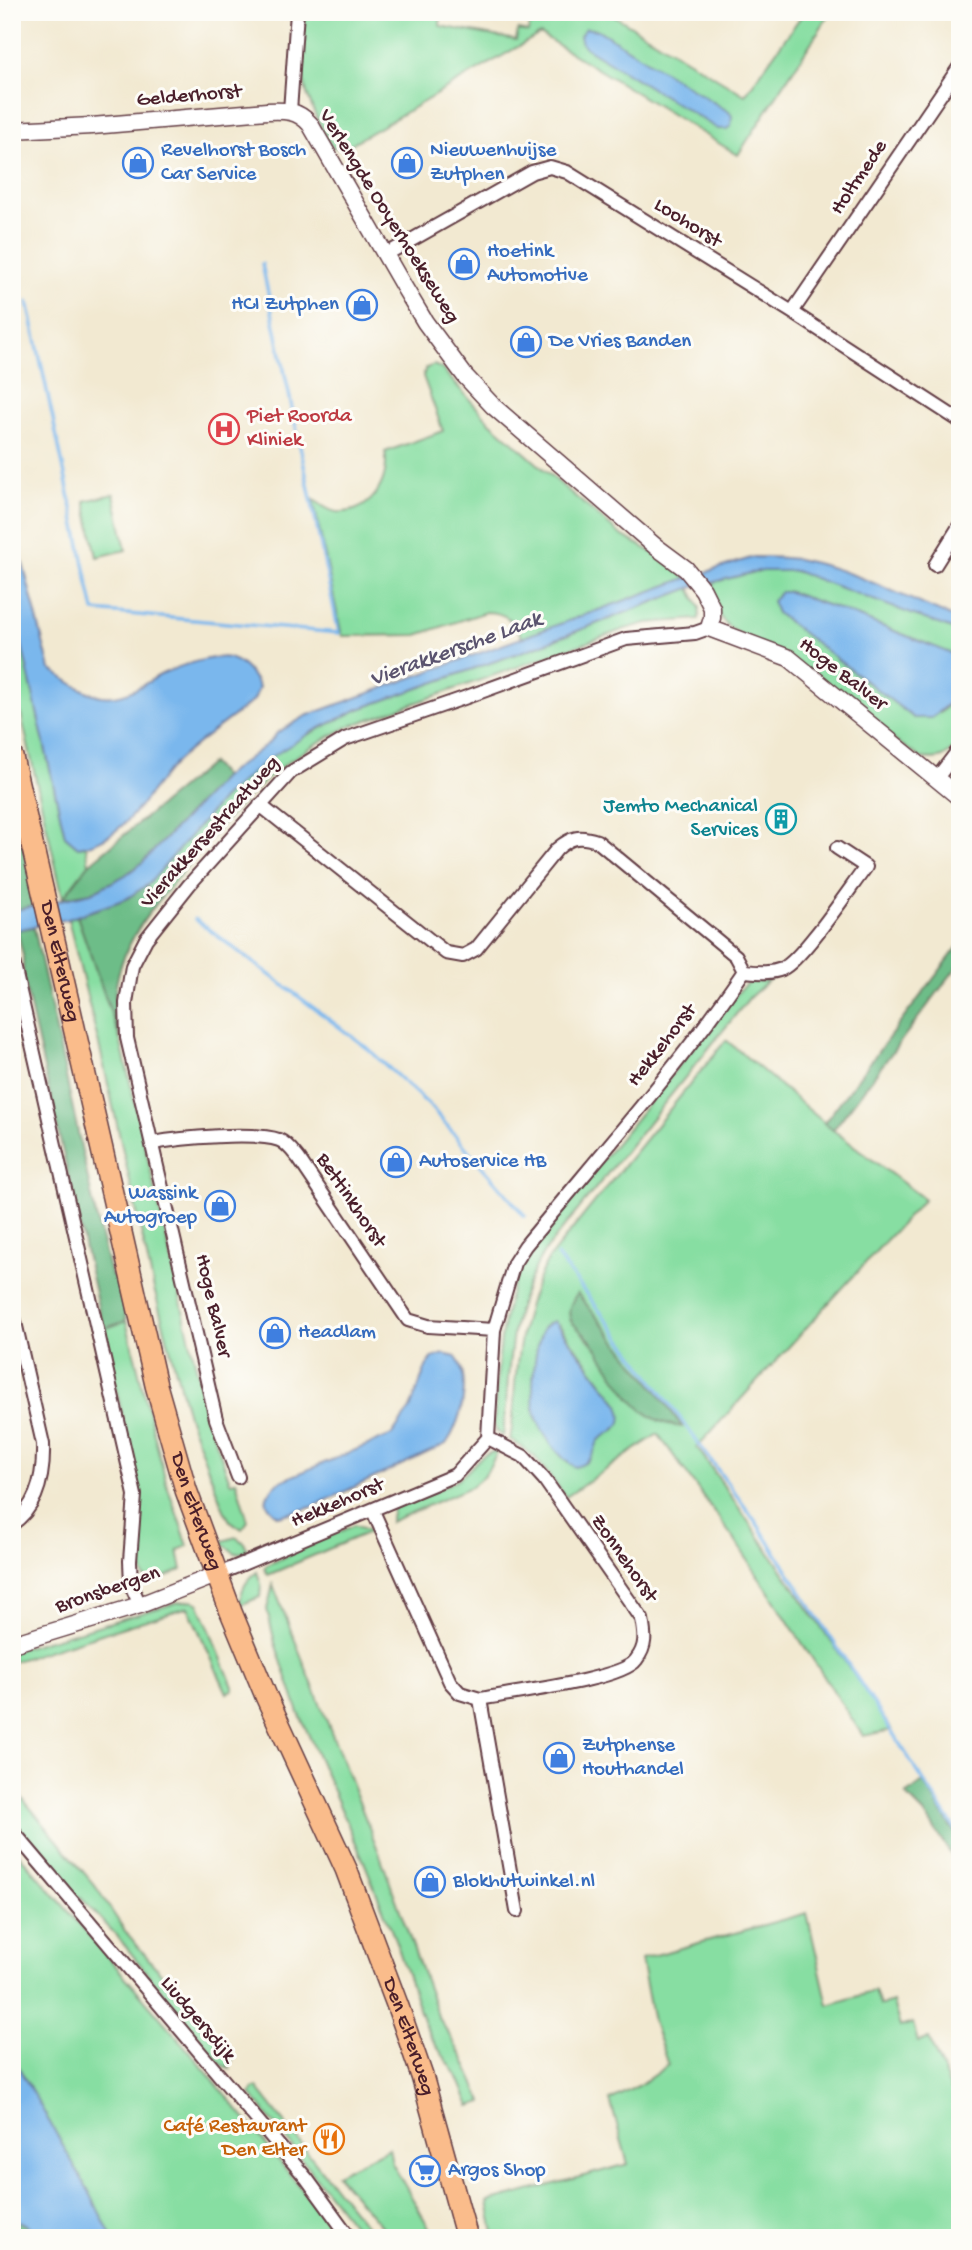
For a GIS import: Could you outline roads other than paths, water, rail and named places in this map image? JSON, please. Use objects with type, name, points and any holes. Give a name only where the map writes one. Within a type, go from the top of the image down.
[{"type":"main road","name":"Den Elterweg","points":[[12,757],[156,1385],[186,1490],[216,1575],[266,1696],[346,1869],[368,1927],[422,2076],[467,2238]]},
{"type":"street","name":"Verlengde Ooyerhoekseweg","points":[[297,12],[290,111],[302,115],[310,124],[425,322],[465,376],[493,406],[655,546],[686,569],[712,608],[709,628]]},
{"type":"street","name":"Holtmede","points":[[792,312],[960,66]]},
{"type":"street","name":"Gelderhorst","points":[[12,130],[290,111]]},
{"type":"street","name":"Gelderhorst","points":[[12,139],[52,135],[92,126]]},
{"type":"street","name":"Loohorst","points":[[385,255],[532,172],[541,168],[558,168],[610,197],[960,421]]},
{"type":"street","points":[[935,565],[960,525]]},
{"type":"street","name":"Hoge Balver","points":[[709,628],[789,658],[937,778]]},
{"type":"street","name":"Vierakkersestraatweg","points":[[153,1143],[127,1038],[126,1003],[132,966],[146,939],[189,885],[291,772],[345,739],[625,639],[695,633],[709,628]]},
{"type":"street","points":[[960,748],[937,778],[960,798]]},
{"type":"street","points":[[260,806],[446,953],[463,956],[476,949],[557,849],[569,839],[581,836],[597,841],[736,956],[744,971],[768,972],[782,969],[793,962],[866,867],[837,848]]},
{"type":"street","points":[[12,957],[135,1495],[131,1585],[140,1605]]},
{"type":"street","name":"Hekkehorst","points":[[216,1575],[455,1475],[488,1438],[494,1330],[514,1263],[727,997],[744,971]]},
{"type":"street","name":"Bettinkhorst","points":[[153,1143],[176,1138],[257,1136],[281,1141],[299,1159],[408,1320],[428,1326],[494,1330]]},
{"type":"street","name":"Hoge Balver","points":[[153,1143],[216,1419],[238,1477]]},
{"type":"street","points":[[12,1309],[43,1444],[44,1465],[41,1485],[29,1507],[12,1524]]},
{"type":"street","name":"Zonnehorst","points":[[480,1699],[608,1675],[635,1662],[646,1642],[642,1619],[544,1479],[523,1456],[488,1438]]},
{"type":"street","points":[[373,1511],[450,1682],[460,1693],[480,1699],[517,1911]]},
{"type":"street","name":"Bronsbergen","points":[[12,1644],[140,1605],[216,1575]]},
{"type":"street","name":"Liudgersdijk","points":[[12,1830],[307,2179],[350,2238]]},
{"type":"water","points":[[585,28],[598,30],[729,112],[732,116],[731,125],[728,129],[718,129],[586,48],[580,36]]},
{"type":"water","points":[[12,507],[18,544],[50,669],[88,692],[111,696],[134,690],[176,668],[222,657],[243,666],[259,687],[254,700],[177,761],[122,825],[95,843],[78,847],[65,836],[12,601]]},
{"type":"water","points":[[754,557],[796,559],[843,571],[960,620],[960,632],[795,571],[759,571],[690,588],[535,647],[359,709],[312,732],[268,759],[223,798],[150,883],[126,899],[68,919],[17,930],[12,911],[91,893],[142,863],[224,777],[271,741],[277,733],[306,716],[684,579]]},
{"type":"water","points":[[781,592],[789,592],[841,610],[960,657],[960,693],[932,718],[914,718],[777,613],[772,601]]},
{"type":"water","points":[[554,1321],[619,1405],[622,1419],[618,1427],[598,1441],[588,1461],[575,1467],[563,1458],[540,1426],[533,1400],[539,1340],[543,1329]]},
{"type":"water","points":[[443,1354],[456,1357],[461,1366],[464,1389],[460,1413],[446,1444],[312,1507],[279,1516],[269,1507],[268,1495],[278,1482],[392,1435],[410,1409],[426,1367],[432,1358]]},
{"type":"water","points":[[12,2056],[90,2193],[112,2238],[36,2238],[30,2228],[12,2219]]},
{"type":"waterway","points":[[28,302],[94,611],[339,633],[262,264]]},
{"type":"waterway","points":[[195,919],[366,1047],[429,1105],[525,1216]]},
{"type":"waterway","points":[[557,1256],[636,1358],[756,1522],[960,1837]]},
{"type":"place","name":"Revelhorst Bosch Car Service","points":[[138,163]]},
{"type":"place","name":"Nieuwenhuijse Zutphen","points":[[407,163]]},
{"type":"place","name":"Hoetink Automotive","points":[[464,264]]},
{"type":"place","name":"HCI Zutphen","points":[[362,305]]},
{"type":"place","name":"De Vries Banden","points":[[526,342]]},
{"type":"place","name":"Piet Roorda Kliniek","points":[[224,429]]},
{"type":"place","name":"Jemto Mechanical Services","points":[[781,819]]},
{"type":"place","name":"Autoservice HB","points":[[396,1162]]},
{"type":"place","name":"Wassink Autogroep","points":[[220,1206]]},
{"type":"place","name":"Headlam","points":[[275,1333]]},
{"type":"place","name":"Zutphense Houthandel","points":[[559,1758]]},
{"type":"place","name":"Blokhutwinkel.nl","points":[[430,1882]]},
{"type":"place","name":"Café Restaurant Den Elter","points":[[329,2139]]},
{"type":"place","name":"Argos Shop","points":[[425,2171]]},
{"type":"water label","name":"Vierakkersche Laak","points":[[456,650]]}]
